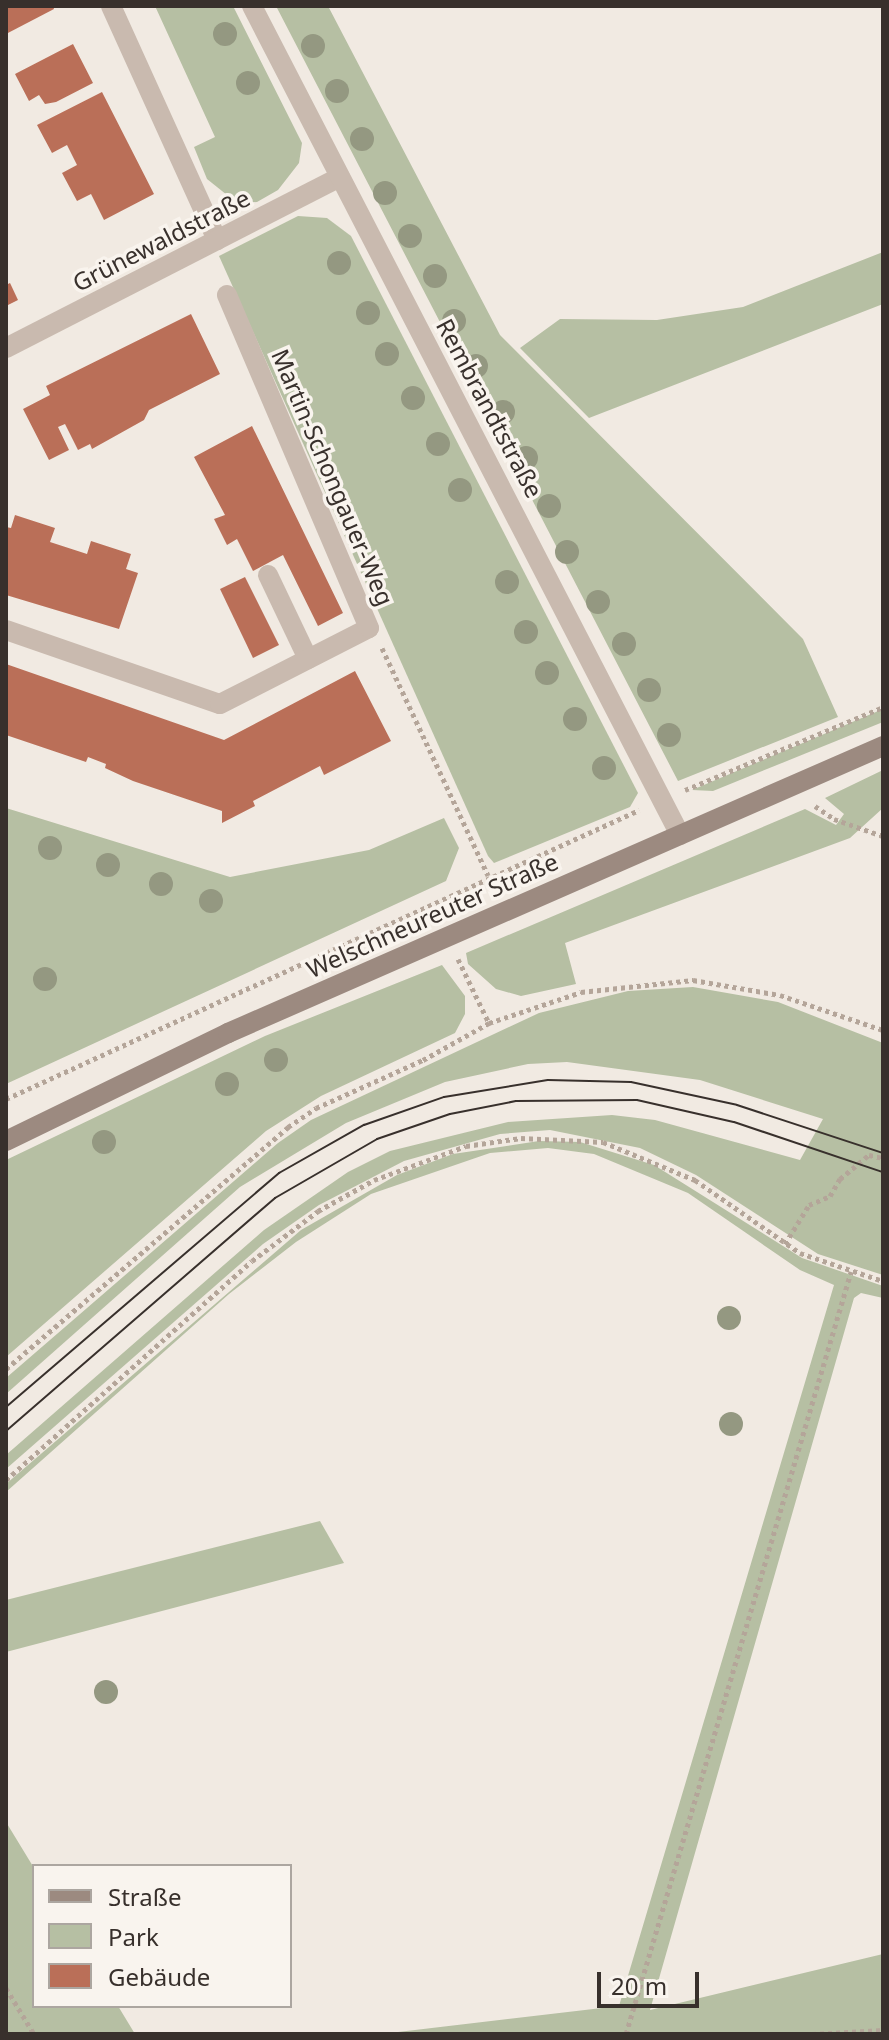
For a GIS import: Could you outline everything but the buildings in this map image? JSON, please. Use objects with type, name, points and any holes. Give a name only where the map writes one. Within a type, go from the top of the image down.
[{"type":"main road","name":"Welschneureuter Straße","points":[[6,1141],[228,1033],[801,785],[883,746]]},
{"type":"street","points":[[111,6],[217,240]]},
{"type":"street","name":"Rembrandtstraße","points":[[252,6],[680,835]]},
{"type":"street","name":"Grünewaldstraße","points":[[6,348],[340,177]]},
{"type":"street","name":"Martin-Schongauer-Weg","points":[[6,630],[220,704],[369,628],[227,295]]},
{"type":"street","points":[[268,575],[308,659]]},
{"type":"path","points":[[6,1099],[488,875],[380,645]]},
{"type":"path","points":[[801,785],[817,809],[883,836]]},
{"type":"path","points":[[451,936],[489,1023]]},
{"type":"path","points":[[6,1369],[288,1127],[316,1108],[423,1060],[489,1023],[581,992],[693,980],[780,995],[883,1030]]},
{"type":"path","points":[[6,1480],[252,1261],[318,1211],[374,1180],[466,1146],[521,1138],[603,1142],[695,1180],[785,1244],[851,1272],[883,1281]]},
{"type":"path","points":[[785,1244],[809,1205],[830,1196],[840,1179],[869,1155],[883,1158]]},
{"type":"path","points":[[626,2034],[851,1272]]},
{"type":"path","points":[[6,1988],[34,2034]]},
{"type":"path","points":[[812,2034],[883,2030]]},
{"type":"green space","points":[[155,6],[233,6],[302,143],[299,163],[278,190],[257,202],[237,203],[207,179],[194,147],[215,137]]},
{"type":"green space","points":[[276,6],[328,6],[500,335],[803,639],[838,717],[678,781]]},
{"type":"green space","points":[[298,216],[327,218],[351,236],[638,793],[630,807],[494,863],[488,856],[219,256]]},
{"type":"green space","points":[[883,252],[883,304],[589,418],[520,348],[560,319],[657,320],[743,307]]},
{"type":"green space","points":[[883,709],[883,722],[713,791],[692,790]]},
{"type":"green space","points":[[883,770],[883,808],[850,838],[565,943],[576,984],[521,996],[496,989],[468,964],[466,953],[805,809],[836,825],[844,814],[825,798]]},
{"type":"green space","points":[[6,808],[230,877],[369,850],[444,818],[459,848],[446,881],[6,1084]]},
{"type":"green space","points":[[442,965],[465,996],[465,1014],[455,1033],[321,1096],[266,1131],[6,1357],[6,1160],[265,1036]]},
{"type":"green space","points":[[693,987],[778,1002],[883,1043],[883,1275],[818,1254],[696,1175],[640,1148],[550,1130],[500,1134],[404,1161],[319,1205],[263,1244],[6,1469],[6,1455],[264,1230],[348,1172],[390,1151],[508,1122],[612,1115],[655,1120],[800,1160],[823,1119],[700,1080],[567,1062],[528,1064],[445,1082],[346,1123],[240,1187],[6,1394],[6,1378],[278,1143],[311,1120],[539,1013],[628,991]]},
{"type":"green space","points":[[539,1141],[580,1142],[654,1165],[802,1258],[883,1286],[883,1298],[861,1293],[854,1298],[650,2010],[883,1954],[883,2034],[398,2032],[619,2006],[834,1285],[800,1270],[688,1193],[594,1154],[548,1148],[490,1153],[371,1194],[296,1242],[229,1294],[6,1492],[6,1484],[301,1230],[397,1175],[453,1154]]},
{"type":"green space","points":[[320,1521],[344,1563],[6,1652],[6,1600]]},
{"type":"green space","points":[[6,1822],[32,1865],[32,2008],[119,2008],[135,2034],[6,2034]]},
{"type":"tram line","points":[[6,1407],[279,1173],[364,1125],[444,1097],[548,1080],[631,1082],[737,1105],[883,1153]]},
{"type":"tram line","points":[[6,1431],[275,1198],[377,1139],[450,1114],[516,1101],[637,1100],[734,1122],[883,1172]]}]
